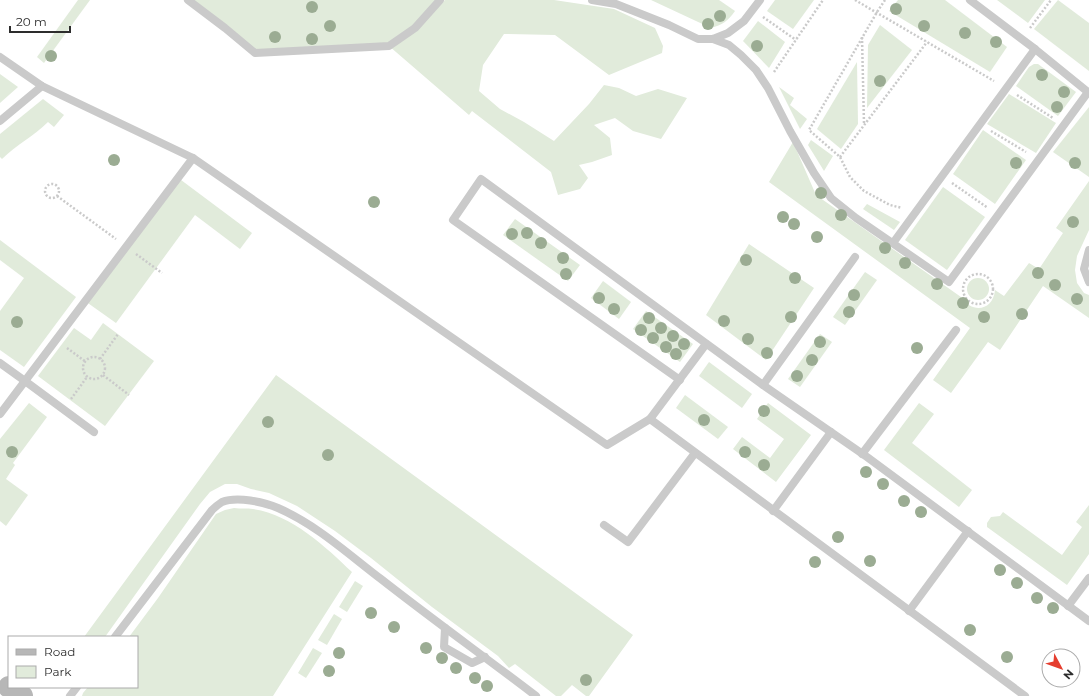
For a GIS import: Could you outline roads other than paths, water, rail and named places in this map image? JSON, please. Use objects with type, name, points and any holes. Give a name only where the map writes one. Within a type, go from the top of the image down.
[{"type":"street","points":[[0,680],[8,686]]},
{"type":"street","points":[[10,688],[22,696]]},
{"type":"lane","points":[[188,0],[255,53],[389,46],[415,28],[440,0]]},
{"type":"lane","points":[[592,0],[617,2],[698,38],[713,39],[729,45],[741,54],[756,70],[766,84],[814,173],[831,198],[842,209],[950,282],[1088,93],[1035,49],[970,0]]},
{"type":"lane","points":[[713,39],[728,33],[744,21],[760,0]]},
{"type":"lane","points":[[893,243],[1035,49]]},
{"type":"lane","points":[[0,57],[42,86],[193,158],[607,445],[650,419],[706,344]]},
{"type":"lane","points":[[0,121],[42,86]]},
{"type":"lane","points":[[0,414],[193,158]]},
{"type":"lane","points":[[680,380],[453,220],[481,179],[706,344],[968,531],[1089,621]]},
{"type":"lane","points":[[1089,250],[1084,269],[1089,282]]},
{"type":"lane","points":[[763,385],[855,257]]},
{"type":"lane","points":[[862,454],[956,330]]},
{"type":"lane","points":[[0,364],[94,432]]},
{"type":"lane","points":[[650,419],[1025,696]]},
{"type":"lane","points":[[773,511],[831,432]]},
{"type":"lane","points":[[604,525],[628,542],[695,453]]},
{"type":"lane","points":[[116,636],[212,510],[222,502],[236,500],[256,502],[277,508],[318,530],[536,696]]},
{"type":"lane","points":[[909,611],[968,531]]},
{"type":"lane","points":[[1068,606],[1089,578]]},
{"type":"lane","points":[[446,628],[444,647],[472,663],[485,657]]},
{"type":"lane","points":[[70,696],[76,688]]}]
